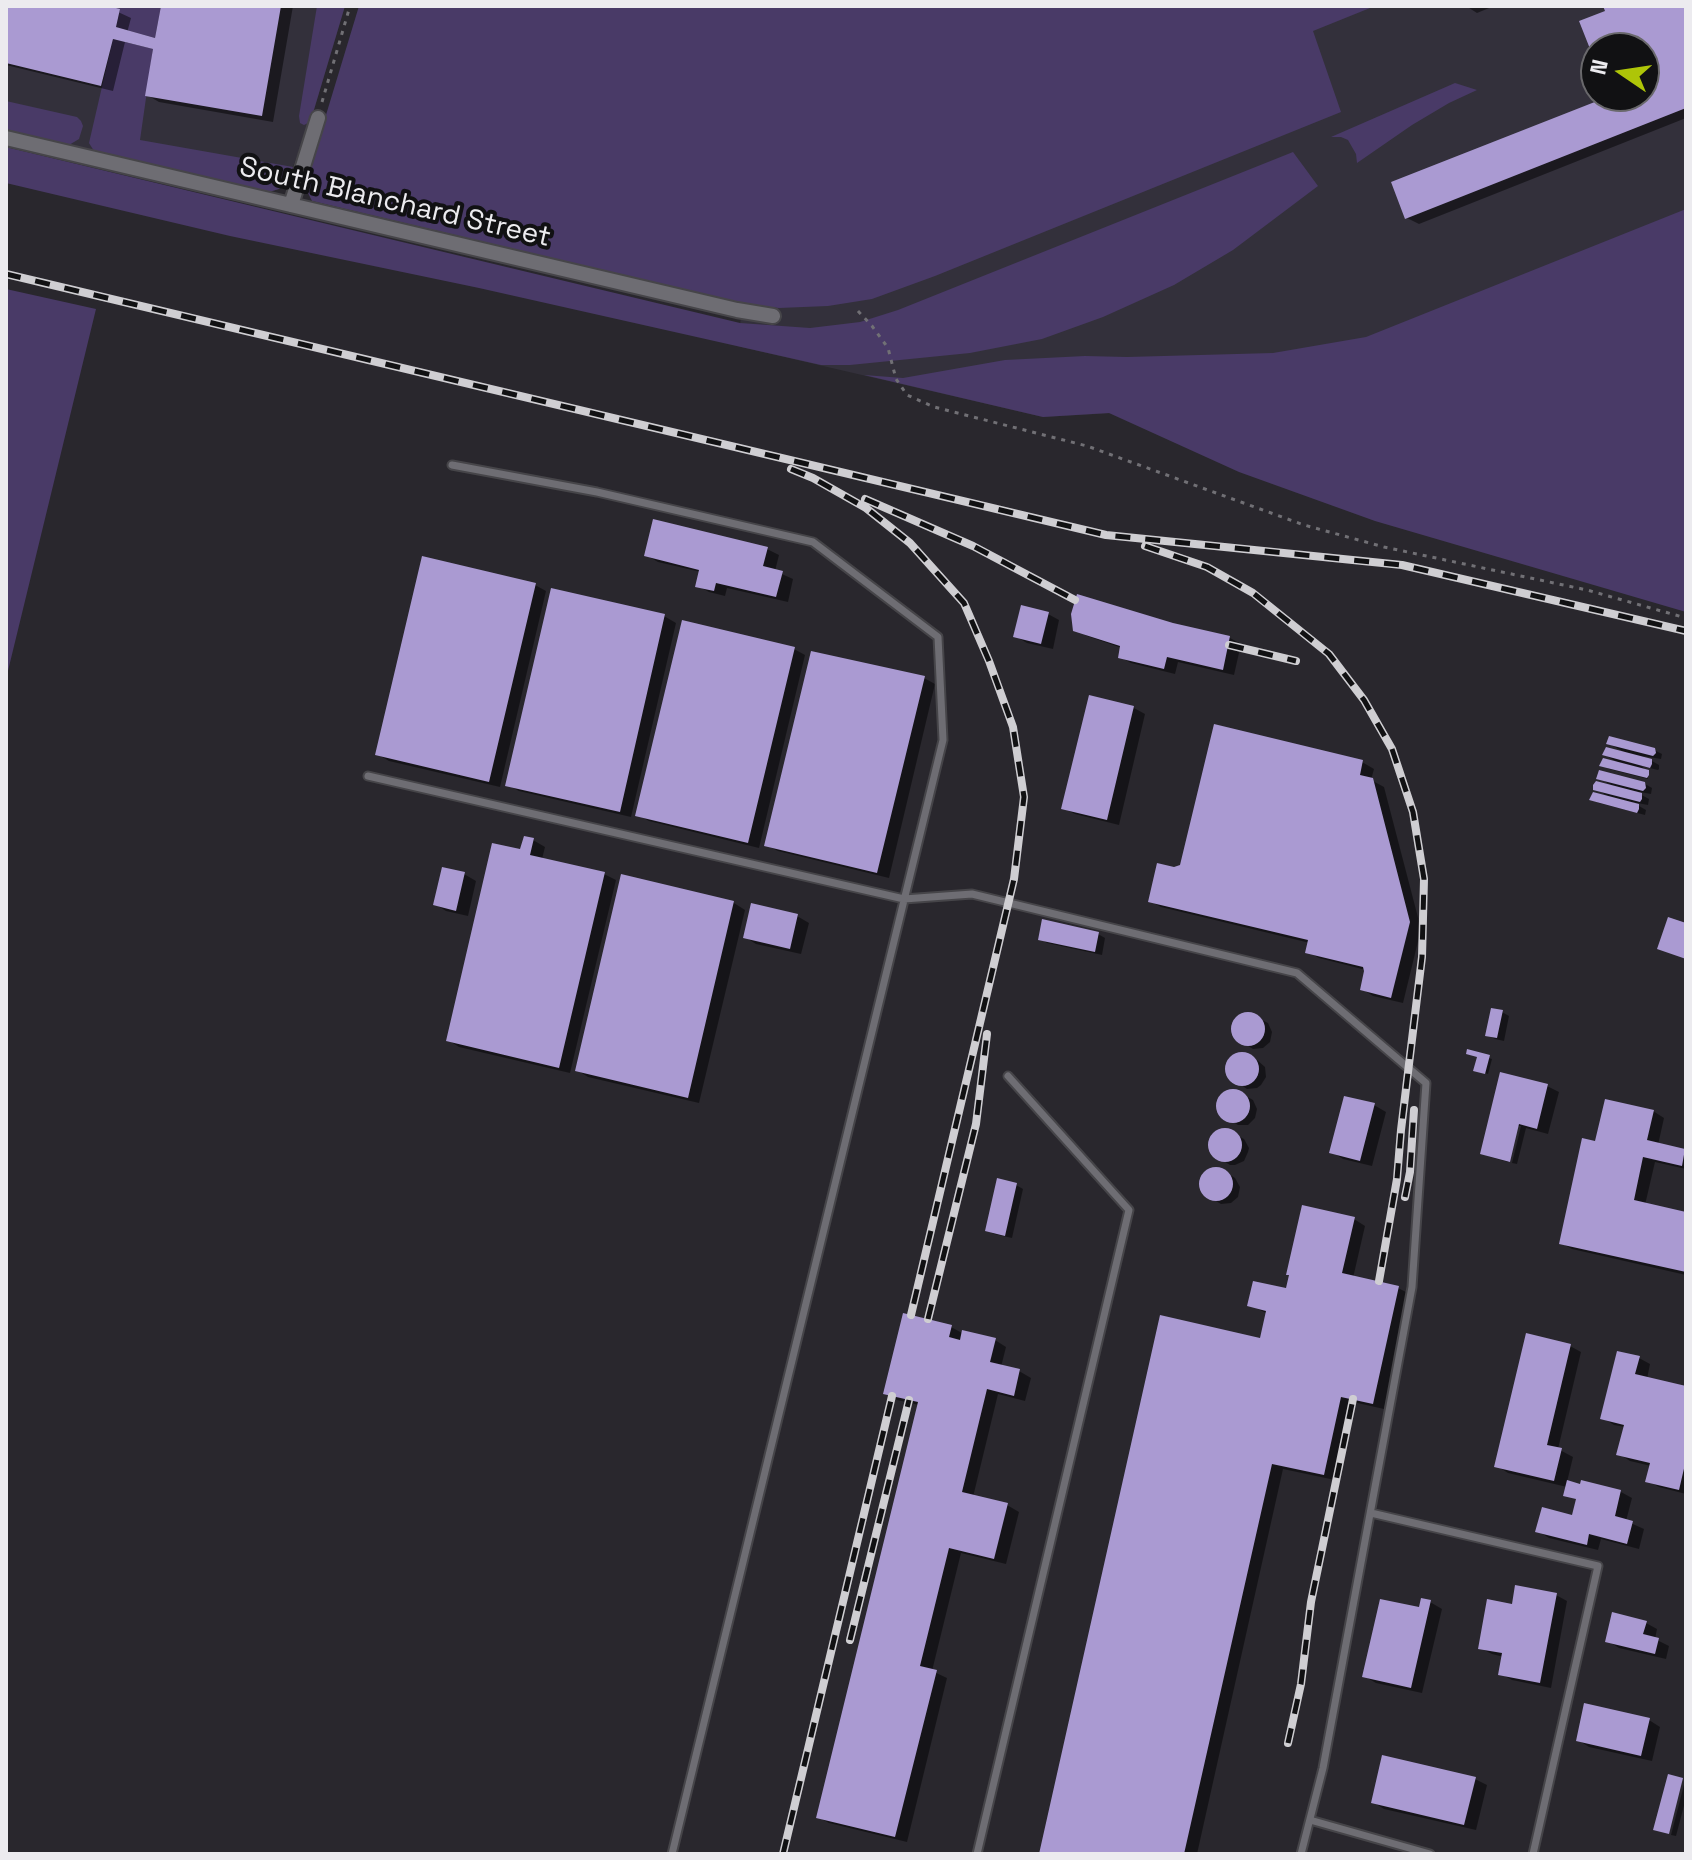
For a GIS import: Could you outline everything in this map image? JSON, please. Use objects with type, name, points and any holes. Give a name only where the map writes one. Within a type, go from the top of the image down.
[{"type":"street","points":[[291,205],[318,118]]},
{"type":"street","name":"South Blanchard Street","points":[[6,138],[723,307],[773,316]]},
{"type":"lane","points":[[452,465],[597,492],[813,542],[938,637],[943,740],[672,1854]]},
{"type":"lane","points":[[368,776],[904,899],[972,894],[1297,973],[1426,1083],[1412,1287],[1323,1768],[1301,1854]]},
{"type":"lane","points":[[977,1854],[1129,1210],[1008,1076]]},
{"type":"lane","points":[[1371,1513],[1598,1566],[1533,1854]]},
{"type":"lane","points":[[1310,1820],[1430,1854]]},
{"type":"path","points":[[318,118],[350,6]]},
{"type":"path","points":[[858,311],[888,348],[896,379],[907,395],[934,407],[1087,446],[1304,525],[1384,547],[1587,590],[1686,618]]},
{"type":"shaded area","points":[[6,6],[345,6],[313,113],[288,180],[279,189],[269,192],[6,130]]},
{"type":"shaded area","points":[[108,6],[161,6],[155,38],[116,27],[120,9]]},
{"type":"shaded area","points":[[317,6],[345,6],[310,122],[304,125],[300,123],[299,116]]},
{"type":"shaded area","points":[[359,6],[1375,6],[1313,31],[1341,112],[872,299],[828,306],[779,308],[743,304],[312,201],[306,181]]},
{"type":"shaded area","points":[[830,6],[1686,6],[1686,237],[1186,409],[1043,417],[737,346],[746,282]]},
{"type":"shaded area","points":[[113,39],[153,49],[140,140],[293,167],[288,180],[279,189],[269,192],[94,151],[89,143]]},
{"type":"shaded area","points":[[1455,83],[1477,90],[1412,125],[1357,163],[1348,140],[1331,137]]},
{"type":"shaded area","points":[[6,101],[77,117],[83,126],[79,139],[69,145],[6,130]]},
{"type":"shaded area","points":[[6,147],[740,323],[810,328],[860,322],[898,310],[1293,152],[1318,186],[1233,250],[1174,285],[1103,317],[1042,339],[970,353],[821,365],[230,236],[6,183]]},
{"type":"shaded area","points":[[1686,209],[1686,612],[1375,521],[1239,472],[1109,413],[1043,417],[864,375],[903,378],[1005,360],[1273,353],[1366,337]]},
{"type":"shaded area","points":[[6,289],[96,309],[6,679]]},
{"type":"building","points":[[6,6],[108,6],[120,9],[116,27],[155,38],[161,6],[281,6],[262,116],[145,96],[153,49],[113,39],[101,86],[6,63]]},
{"type":"building","points":[[1603,6],[1686,6],[1686,108],[1405,219],[1391,182],[1580,108],[1580,112],[1660,112],[1660,32],[1583,32],[1579,21],[1605,11]]},
{"type":"building","points":[[653,519],[768,547],[763,566],[783,571],[776,597],[716,583],[714,591],[695,587],[699,570],[644,556]]},
{"type":"building","points":[[422,556],[536,583],[489,782],[375,755]]},
{"type":"building","points":[[551,588],[665,614],[620,812],[505,786]]},
{"type":"building","points":[[1077,594],[1173,623],[1230,636],[1223,670],[1167,657],[1164,669],[1118,658],[1120,646],[1073,631],[1071,614]]},
{"type":"building","points":[[1021,605],[1049,612],[1041,644],[1013,637]]},
{"type":"building","points":[[682,620],[795,647],[748,843],[635,816]]},
{"type":"building","points":[[811,651],[925,676],[877,873],[764,846]]},
{"type":"building","points":[[1089,695],[1134,706],[1107,820],[1061,809]]},
{"type":"building","points":[[1214,724],[1363,760],[1360,775],[1373,778],[1410,922],[1391,998],[1360,990],[1363,967],[1305,953],[1308,940],[1148,902],[1157,863],[1174,867],[1180,865]]},
{"type":"building","points":[[1609,736],[1655,748],[1656,753],[1653,756],[1606,744]]},
{"type":"building","points":[[1606,747],[1652,759],[1652,764],[1650,768],[1602,755]]},
{"type":"building","points":[[1603,758],[1649,770],[1649,775],[1647,778],[1599,766]]},
{"type":"building","points":[[1599,770],[1645,782],[1646,788],[1643,791],[1596,779]]},
{"type":"building","points":[[1596,781],[1642,793],[1642,799],[1640,802],[1593,790]]},
{"type":"building","points":[[1593,792],[1639,804],[1639,809],[1637,813],[1589,800]]},
{"type":"building","points":[[524,836],[534,838],[530,855],[605,872],[559,1068],[446,1041],[492,843],[520,849]]},
{"type":"building","points":[[442,867],[465,872],[456,911],[433,905]]},
{"type":"building","points":[[621,874],[734,901],[688,1098],[575,1071]]},
{"type":"building","points":[[751,903],[798,914],[790,949],[743,938]]},
{"type":"building","points":[[1668,917],[1686,923],[1686,959],[1657,949]]},
{"type":"building","points":[[1042,919],[1099,932],[1095,952],[1038,940]]},
{"type":"building","points":[[1491,1008],[1503,1010],[1497,1038],[1485,1036]]},
{"type":"building","points":[[1248,1012],[1260,1017],[1265,1029],[1260,1041],[1248,1046],[1236,1041],[1231,1029],[1236,1017]]},
{"type":"building","points":[[1467,1049],[1490,1055],[1485,1074],[1473,1071],[1477,1057],[1466,1054]]},
{"type":"building","points":[[1242,1052],[1254,1057],[1259,1069],[1254,1081],[1242,1086],[1230,1081],[1225,1069],[1230,1057]]},
{"type":"building","points":[[1500,1072],[1548,1084],[1537,1129],[1519,1124],[1510,1162],[1480,1154]]},
{"type":"building","points":[[1233,1089],[1245,1094],[1250,1106],[1245,1118],[1233,1123],[1221,1118],[1216,1106],[1221,1094]]},
{"type":"building","points":[[1344,1096],[1375,1103],[1360,1161],[1329,1153]]},
{"type":"building","points":[[1605,1099],[1654,1110],[1647,1140],[1685,1149],[1682,1166],[1643,1157],[1634,1200],[1686,1212],[1686,1272],[1559,1244],[1582,1138],[1595,1141]]},
{"type":"building","points":[[1225,1128],[1237,1133],[1242,1145],[1237,1157],[1225,1162],[1213,1157],[1208,1145],[1213,1133]]},
{"type":"building","points":[[1216,1167],[1228,1172],[1233,1184],[1228,1196],[1216,1201],[1204,1196],[1199,1184],[1204,1172]]},
{"type":"building","points":[[997,1178],[1017,1183],[1005,1236],[985,1231]]},
{"type":"building","points":[[1302,1205],[1355,1217],[1342,1273],[1399,1286],[1373,1404],[1341,1397],[1324,1475],[1272,1464],[1184,1854],[1039,1854],[1160,1315],[1260,1338],[1266,1311],[1247,1306],[1253,1281],[1286,1288],[1289,1275],[1286,1275]]},
{"type":"building","points":[[903,1313],[952,1325],[949,1337],[960,1340],[962,1330],[996,1338],[990,1362],[1020,1369],[1014,1396],[987,1389],[962,1492],[1008,1503],[994,1559],[949,1548],[920,1666],[937,1670],[895,1837],[816,1818],[918,1402],[883,1394]]},
{"type":"building","points":[[1526,1333],[1571,1344],[1547,1445],[1562,1448],[1554,1481],[1494,1467]]},
{"type":"building","points":[[1617,1351],[1640,1356],[1635,1374],[1686,1386],[1686,1460],[1679,1490],[1645,1482],[1650,1463],[1616,1455],[1624,1425],[1600,1419]]},
{"type":"building","points":[[1567,1480],[1580,1484],[1581,1480],[1621,1490],[1615,1516],[1633,1521],[1627,1544],[1589,1534],[1587,1545],[1535,1532],[1542,1507],[1572,1515],[1576,1499],[1563,1496]]},
{"type":"building","points":[[1515,1585],[1557,1593],[1540,1683],[1498,1675],[1502,1653],[1478,1649],[1487,1599],[1512,1604]]},
{"type":"building","points":[[1421,1598],[1431,1600],[1411,1688],[1362,1677],[1380,1599],[1419,1607]]},
{"type":"building","points":[[1612,1612],[1647,1621],[1643,1634],[1659,1638],[1655,1654],[1605,1642]]},
{"type":"building","points":[[1584,1703],[1650,1718],[1641,1756],[1576,1741]]},
{"type":"building","points":[[1382,1755],[1476,1777],[1464,1825],[1371,1803]]},
{"type":"building","points":[[1668,1774],[1683,1778],[1669,1834],[1653,1830]]},
{"type":"railway","points":[[6,274],[1106,535],[1402,565],[1686,631]]},
{"type":"railway","points":[[791,469],[866,508],[910,543],[964,603],[1013,727],[1024,797],[1014,879],[911,1315]]},
{"type":"railway","points":[[865,499],[973,546],[1075,600]]},
{"type":"railway","points":[[1145,546],[1207,567],[1253,593],[1329,654],[1364,700],[1392,749],[1413,812],[1424,879],[1422,957],[1397,1179],[1379,1281]]},
{"type":"railway","points":[[1229,645],[1296,661]]},
{"type":"railway","points":[[928,1319],[976,1124],[987,1034]]},
{"type":"railway","points":[[1405,1197],[1410,1172],[1414,1110]]},
{"type":"railway","points":[[783,1854],[892,1396]]},
{"type":"railway","points":[[1288,1743],[1301,1684],[1311,1602],[1353,1399]]},
{"type":"railway","points":[[850,1640],[909,1400]]}]
